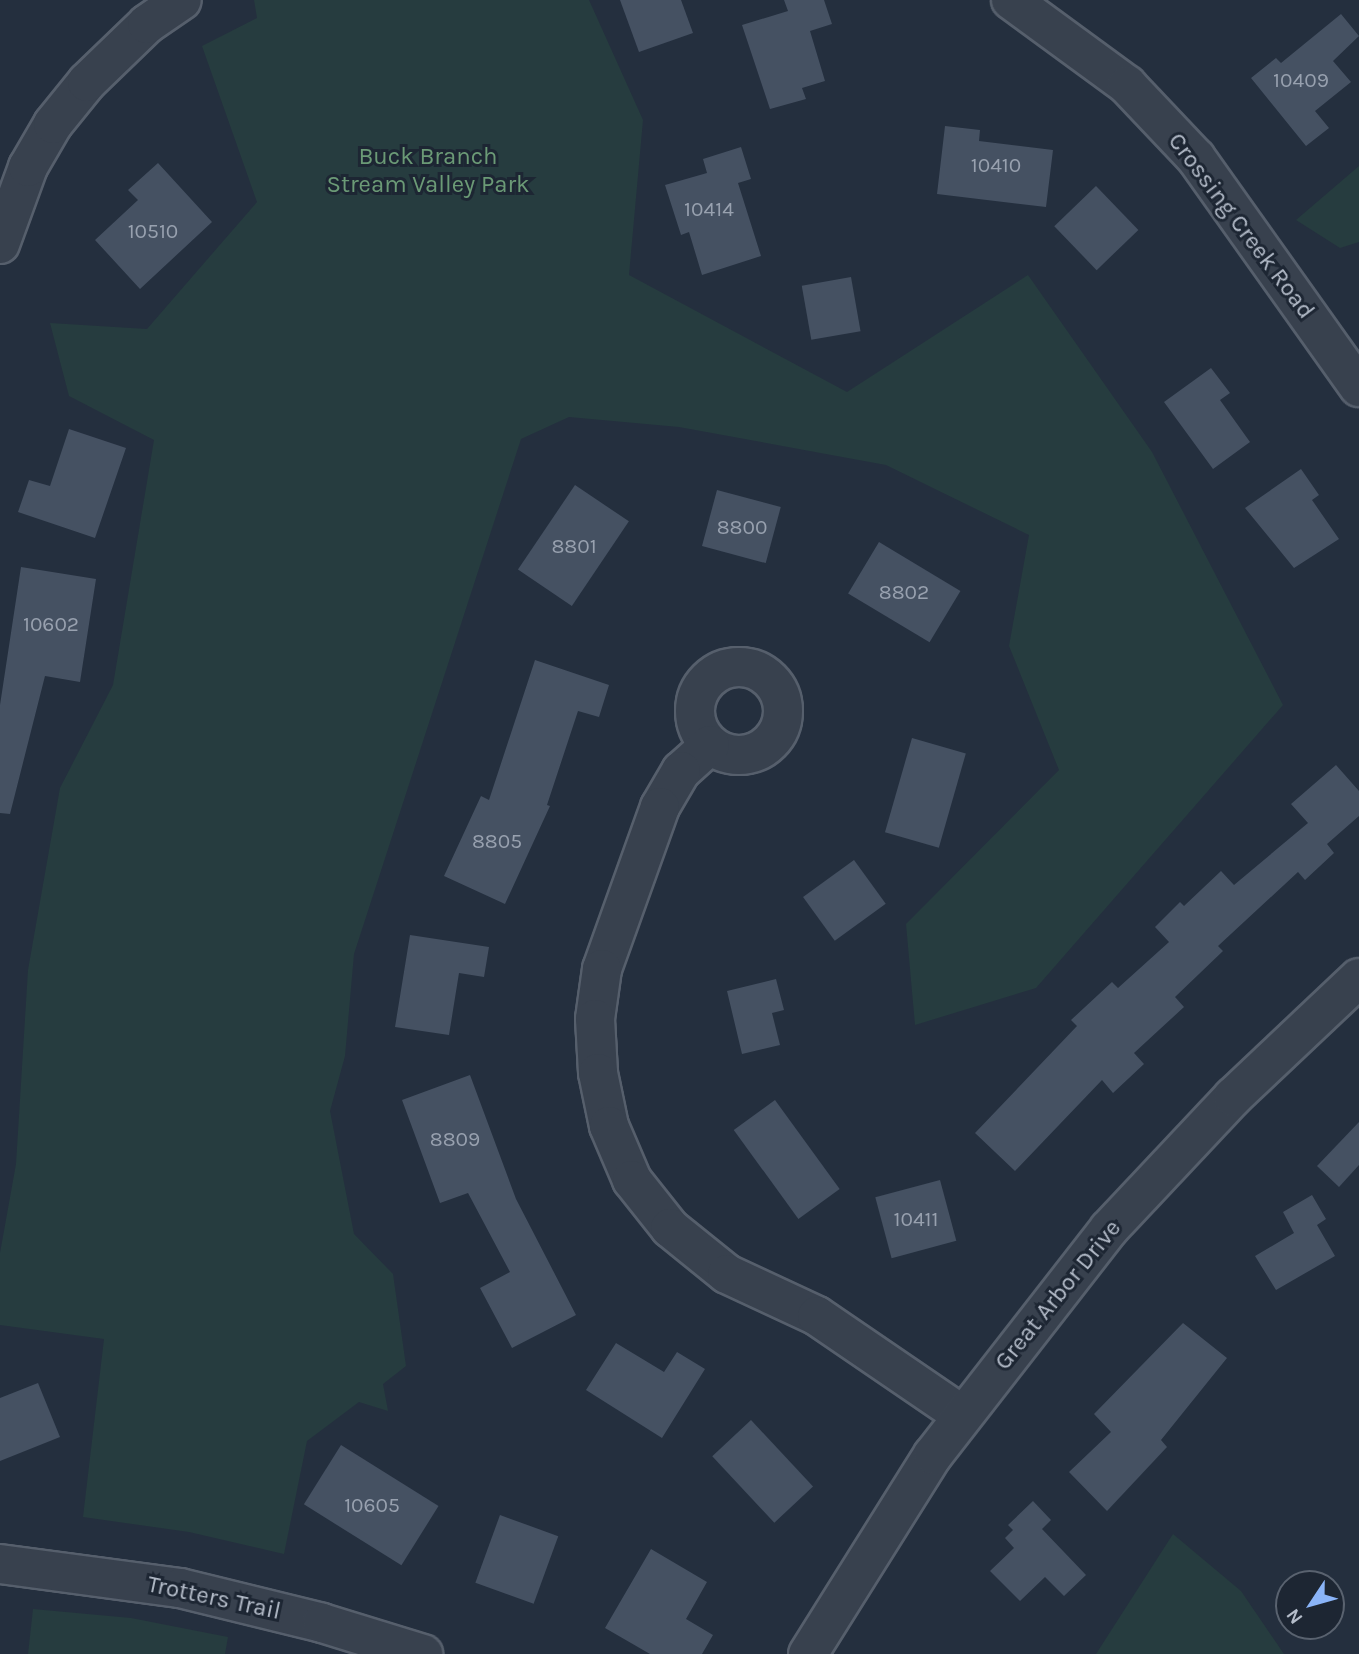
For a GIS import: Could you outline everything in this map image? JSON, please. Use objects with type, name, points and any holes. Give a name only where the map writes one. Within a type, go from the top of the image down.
[{"type":"street","points":[[0,244],[28,167],[53,124],[97,72],[147,24],[181,0]]},
{"type":"street","name":"Crossing Creek Road","points":[[1011,0],[1127,85],[1196,158],[1359,387]]},
{"type":"street","points":[[710,745],[681,771],[660,807],[602,969],[595,1019],[598,1073],[609,1126],[632,1180],[670,1228],[727,1274],[817,1316],[962,1415]]},
{"type":"street","name":"Great Arbor Drive","points":[[808,1654],[962,1415],[1108,1229],[1233,1097],[1359,978]]},
{"type":"street","name":"Trotters Trail","points":[[0,1564],[180,1588],[322,1623],[424,1654]]},
{"type":"green space","name":"Buck Branch Stream Valley Park","points":[[254,0],[589,0],[643,120],[629,275],[847,392],[1028,275],[1152,452],[1283,705],[1036,988],[915,1025],[906,924],[1059,770],[1009,646],[1029,535],[886,465],[679,427],[569,417],[521,439],[354,954],[345,1056],[330,1111],[354,1234],[393,1274],[406,1366],[383,1384],[388,1411],[359,1402],[307,1441],[284,1554],[189,1532],[83,1517],[104,1339],[0,1325],[0,1253],[16,1164],[28,970],[60,788],[113,685],[154,440],[69,396],[50,323],[147,329],[257,202],[202,46],[257,18]]},
{"type":"green space","points":[[1359,166],[1359,242],[1340,248],[1296,220]]},
{"type":"green space","points":[[1173,1534],[1241,1591],[1284,1654],[1096,1654]]},
{"type":"green space","points":[[33,1609],[131,1618],[228,1637],[225,1654],[28,1654]]},
{"type":"building","points":[[620,0],[681,0],[693,33],[639,52]]},
{"type":"building","points":[[784,0],[824,0],[832,24],[810,31],[825,81],[802,88],[806,99],[770,109],[742,25],[788,11]]},
{"type":"building","points":[[1341,14],[1359,36],[1333,61],[1351,82],[1315,111],[1329,128],[1306,146],[1251,78],[1276,58],[1281,63]]},
{"type":"building","points":[[945,126],[980,130],[979,141],[1053,150],[1046,207],[937,194]]},
{"type":"building","points":[[741,147],[751,179],[738,183],[761,256],[702,275],[689,232],[681,235],[665,185],[707,173],[703,159]]},
{"type":"building","points":[[158,163],[212,222],[140,289],[95,240],[138,200],[128,190]]},
{"type":"building","points":[[1096,186],[1138,230],[1097,270],[1054,226]]},
{"type":"building","points":[[851,277],[861,331],[811,340],[802,286]]},
{"type":"building","points":[[1211,368],[1230,393],[1220,400],[1250,442],[1213,469],[1164,402]]},
{"type":"building","points":[[69,429],[126,448],[95,538],[18,512],[29,480],[50,486]]},
{"type":"building","points":[[1301,469],[1319,495],[1312,500],[1339,539],[1294,568],[1245,508]]},
{"type":"building","points":[[575,485],[629,521],[572,606],[518,570]]},
{"type":"building","points":[[717,490],[781,507],[766,563],[702,546]]},
{"type":"building","points":[[879,542],[960,591],[930,642],[848,593]]},
{"type":"building","points":[[21,567],[96,579],[80,682],[45,676],[10,814],[0,813],[0,705]]},
{"type":"building","points":[[535,660],[609,685],[599,717],[578,711],[547,805],[550,806],[505,904],[444,876],[481,796],[489,800]]},
{"type":"building","points":[[912,738],[966,753],[939,848],[885,832]]},
{"type":"building","points":[[1336,765],[1359,791],[1359,816],[1327,844],[1334,853],[1305,880],[1298,872],[1218,946],[1223,951],[1175,997],[1184,1007],[1134,1053],[1144,1064],[1113,1093],[1102,1080],[1015,1171],[975,1133],[1077,1026],[1071,1020],[1112,982],[1118,988],[1169,942],[1155,927],[1180,902],[1184,906],[1221,871],[1234,885],[1308,823],[1291,804]]},
{"type":"building","points":[[854,860],[886,904],[835,941],[803,897]]},
{"type":"building","points":[[410,935],[489,947],[484,977],[459,973],[449,1035],[395,1027]]},
{"type":"building","points":[[776,979],[784,1010],[772,1013],[780,1045],[742,1054],[727,991]]},
{"type":"building","points":[[470,1075],[516,1199],[576,1315],[512,1348],[480,1288],[510,1272],[468,1193],[440,1203],[402,1100]]},
{"type":"building","points":[[775,1100],[840,1189],[798,1219],[734,1130]]},
{"type":"building","points":[[1359,1122],[1359,1165],[1339,1187],[1317,1166]]},
{"type":"building","points":[[940,1180],[956,1241],[892,1258],[875,1197]]},
{"type":"building","points":[[1312,1195],[1326,1219],[1317,1225],[1335,1256],[1276,1290],[1255,1256],[1294,1233],[1283,1212]]},
{"type":"building","points":[[1183,1323],[1227,1358],[1161,1440],[1167,1447],[1107,1511],[1069,1472],[1111,1432],[1094,1414]]},
{"type":"building","points":[[616,1343],[664,1372],[677,1352],[705,1369],[662,1438],[586,1390]]},
{"type":"building","points":[[38,1383],[60,1437],[0,1461],[0,1398]]},
{"type":"building","points":[[751,1420],[813,1487],[774,1523],[712,1456]]},
{"type":"building","points":[[341,1445],[439,1506],[401,1565],[304,1504]]},
{"type":"building","points":[[1033,1501],[1051,1520],[1042,1529],[1086,1575],[1064,1596],[1045,1577],[1020,1601],[990,1571],[1014,1548],[1005,1538],[1013,1530],[1008,1525]]},
{"type":"building","points":[[500,1515],[558,1536],[534,1604],[475,1583]]},
{"type":"building","points":[[651,1549],[707,1582],[686,1619],[713,1635],[702,1654],[650,1654],[605,1628]]}]
